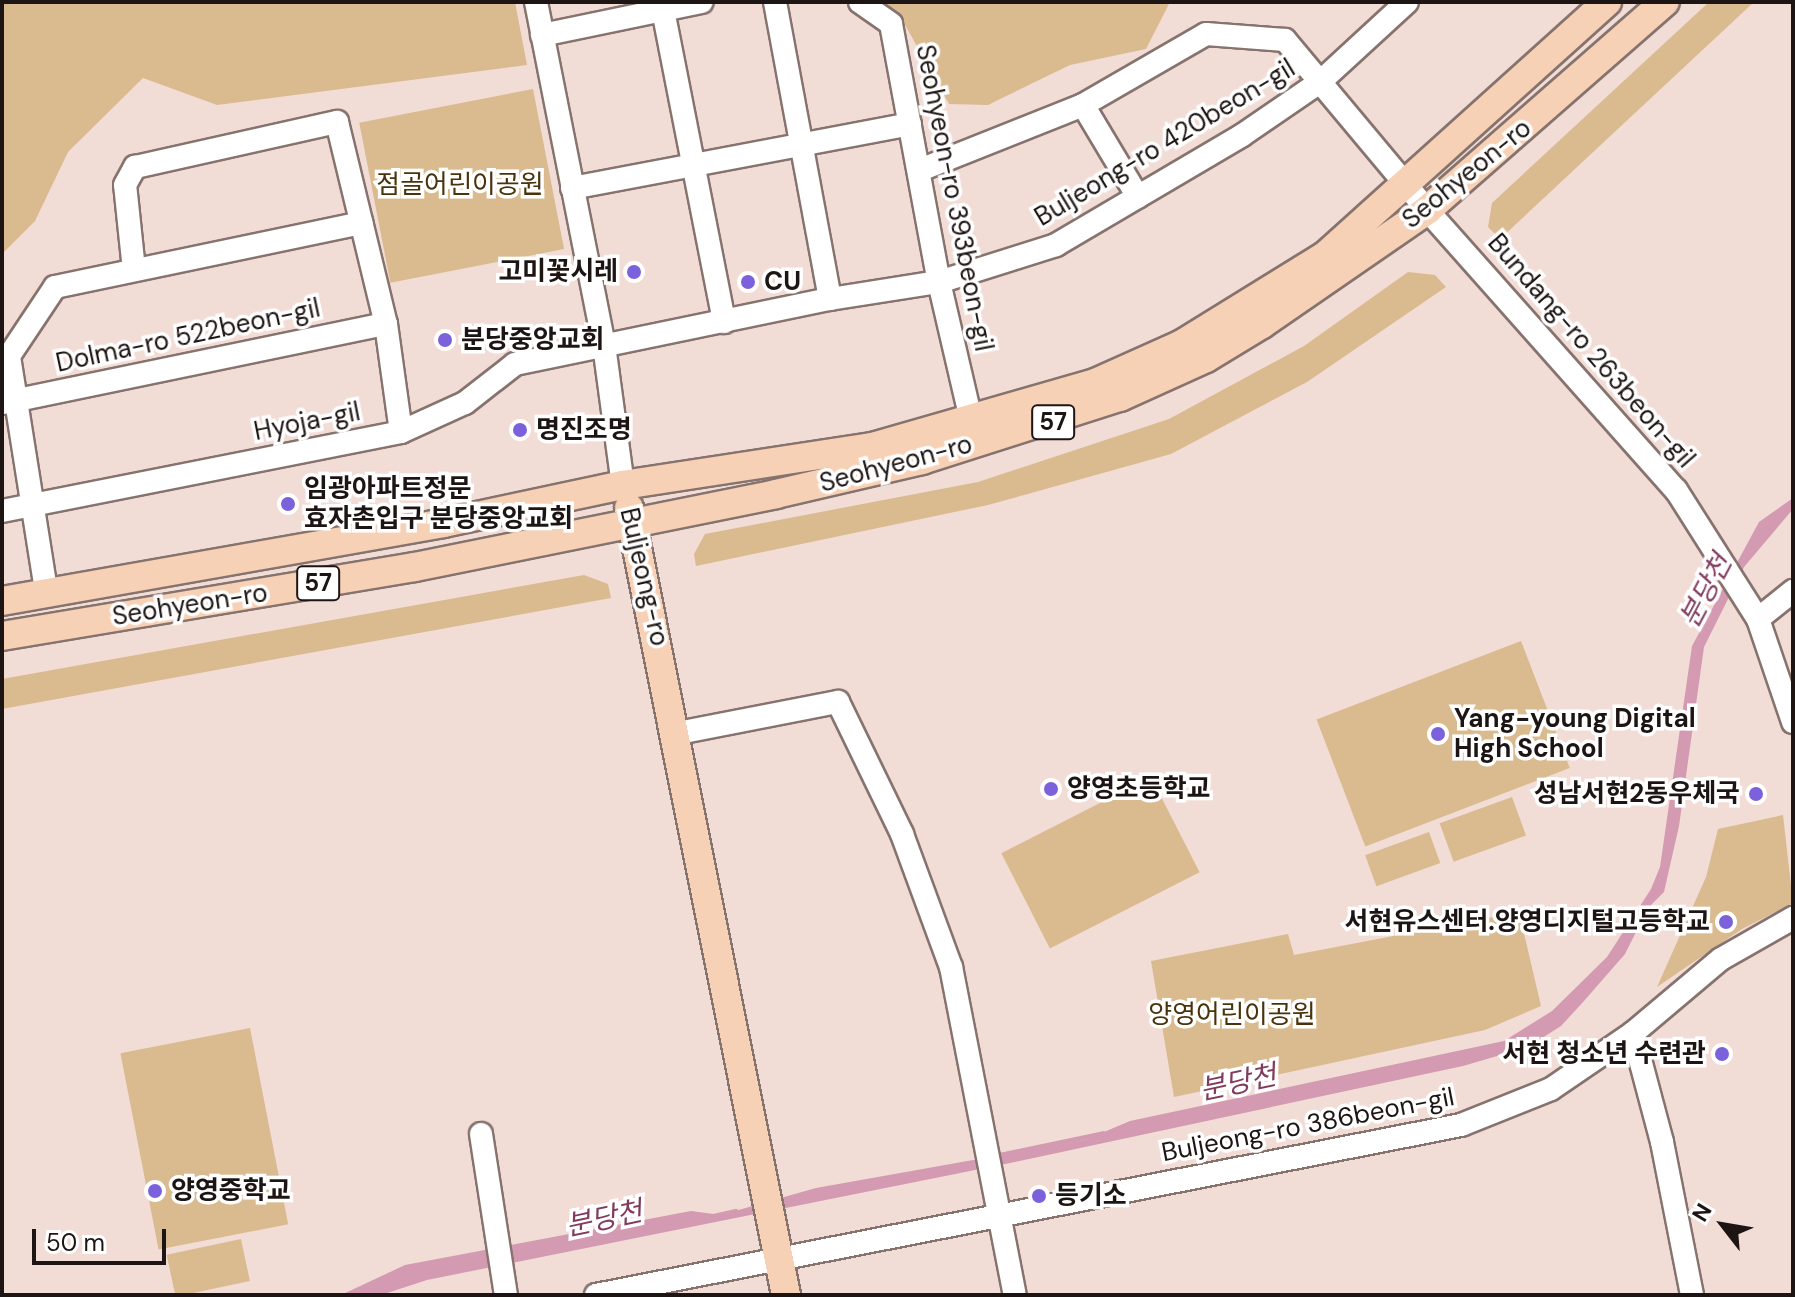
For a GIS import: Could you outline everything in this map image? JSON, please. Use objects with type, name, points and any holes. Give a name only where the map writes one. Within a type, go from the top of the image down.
[{"type":"main road","name":"Seohyeon-ro","points":[[2,601],[46,590],[444,523],[623,485],[872,447],[1095,383],[1182,344],[1326,255],[1607,2]]},
{"type":"main road","name":"Seohyeon-ro","points":[[2,636],[415,567],[633,523],[922,460],[1120,397],[1206,358],[1262,324],[1427,210],[1665,2]]},
{"type":"main road","name":"Buljeong-ro","points":[[623,485],[678,733],[755,1152],[778,1248]]},
{"type":"main road","points":[[778,1248],[786,1295]]},
{"type":"street","name":"Buljeong-ro","points":[[536,2],[604,345],[623,485]]},
{"type":"street","points":[[542,35],[702,2]]},
{"type":"street","points":[[775,2],[799,145],[830,299]]},
{"type":"street","name":"Seohyeon-ro 393beon-gil","points":[[860,2],[891,24],[939,282],[971,419]]},
{"type":"street","name":"Buljeong-ro 420beon-gil","points":[[604,345],[830,299],[939,282],[1056,245],[1320,82],[1407,2]]},
{"type":"street","points":[[663,10],[724,322]]},
{"type":"street","name":"Bundang-ro 263beon-gil","points":[[920,170],[1083,105],[1206,34],[1285,40],[1427,210],[1581,378],[1707,534],[1753,611]]},
{"type":"street","points":[[1083,105],[1138,197]]},
{"type":"street","points":[[134,270],[125,185],[135,167],[337,122],[386,324],[401,432]]},
{"type":"street","points":[[572,188],[910,124]]},
{"type":"street","points":[[46,590],[36,504],[9,401],[9,356],[55,287],[361,223]]},
{"type":"street","name":"Dolma-ro 522beon-gil","points":[[9,401],[386,324]]},
{"type":"street","name":"Hyoja-gil","points":[[2,511],[401,432],[465,403],[515,364],[604,345]]},
{"type":"street","points":[[1793,591],[1753,611],[1793,722]]},
{"type":"street","points":[[678,733],[838,702],[931,905],[951,967],[1015,1295]]},
{"type":"street","name":"Buljeong-ro 386beon-gil","points":[[596,1295],[778,1248],[1461,1125],[1551,1089],[1633,1033],[1721,959],[1793,918]]},
{"type":"street","points":[[1633,1033],[1662,1142],[1692,1295]]},
{"type":"street","points":[[481,1134],[506,1295]]},
{"type":"green space","points":[[2,2],[515,2],[527,65],[217,105],[143,78],[68,152],[35,221],[2,254]]},
{"type":"green space","points":[[882,2],[1170,2],[1146,49],[1070,65],[988,105],[949,104],[899,14]]},
{"type":"green space","points":[[1709,2],[1754,2],[1500,239],[1488,227],[1492,203]]},
{"type":"green space","name":"점골어린이공원","points":[[533,89],[564,249],[390,283],[359,123]]},
{"type":"green space","points":[[1408,272],[1435,275],[1446,287],[1307,382],[1171,454],[988,505],[696,566],[694,554],[705,534],[978,482],[1169,419],[1304,346]]},
{"type":"green space","points":[[584,575],[608,584],[611,598],[2,709],[2,679]]},
{"type":"green space","points":[[1521,641],[1570,768],[1365,846],[1317,719]]},
{"type":"green space","points":[[1151,777],[1200,872],[1050,949],[1001,853]]},
{"type":"green space","points":[[1512,797],[1526,836],[1454,862],[1440,823]]},
{"type":"green space","points":[[1783,815],[1793,903],[1742,929],[1657,987],[1706,877],[1718,829]]},
{"type":"green space","points":[[1429,832],[1440,863],[1376,886],[1365,855]]},
{"type":"green space","name":"양영어린이공원","points":[[1519,912],[1541,1006],[1485,1030],[1174,1097],[1151,961],[1288,934],[1294,955]]},
{"type":"green space","points":[[250,1028],[288,1224],[159,1250],[120,1053]]},
{"type":"green space","points":[[241,1239],[250,1281],[175,1295],[167,1255]]},
{"type":"shaded area","points":[[1793,498],[1793,509],[1744,567],[1704,647],[1679,826],[1664,892],[1648,908],[1625,954],[1584,1001],[1561,1026],[1528,1047],[1463,1066],[1010,1163],[427,1280],[381,1295],[341,1295],[405,1265],[691,1211],[721,1215],[816,1188],[1085,1140],[1130,1121],[1504,1041],[1552,1011],[1607,957],[1651,889],[1660,867],[1692,646],[1759,522]]},
{"type":"waterway","name":"분당천","points":[[999,1155],[1103,1133]]},
{"type":"waterway","name":"분당천","points":[[713,1216],[735,1211]]},
{"type":"place","name":"고미꽃시레","points":[[634,272]]},
{"type":"place","name":"CU","points":[[748,282]]},
{"type":"place","name":"분당중앙교회","points":[[445,340]]},
{"type":"place","name":"명진조명","points":[[520,430]]},
{"type":"place","name":"임광아파트정문 효자촌입구 분당중앙교회","points":[[288,504]]},
{"type":"place","name":"Yang-young Digital High School","points":[[1438,734]]},
{"type":"place","name":"양영초등학교","points":[[1051,789]]},
{"type":"place","name":"성남서현2동우체국","points":[[1756,794]]},
{"type":"place","name":"서현유스센터.양영디지털고등학교","points":[[1726,922]]},
{"type":"place","name":"서현 청소년 수련관","points":[[1722,1054]]},
{"type":"place","name":"양영중학교","points":[[155,1191]]},
{"type":"place","name":"등기소","points":[[1039,1196]]}]
